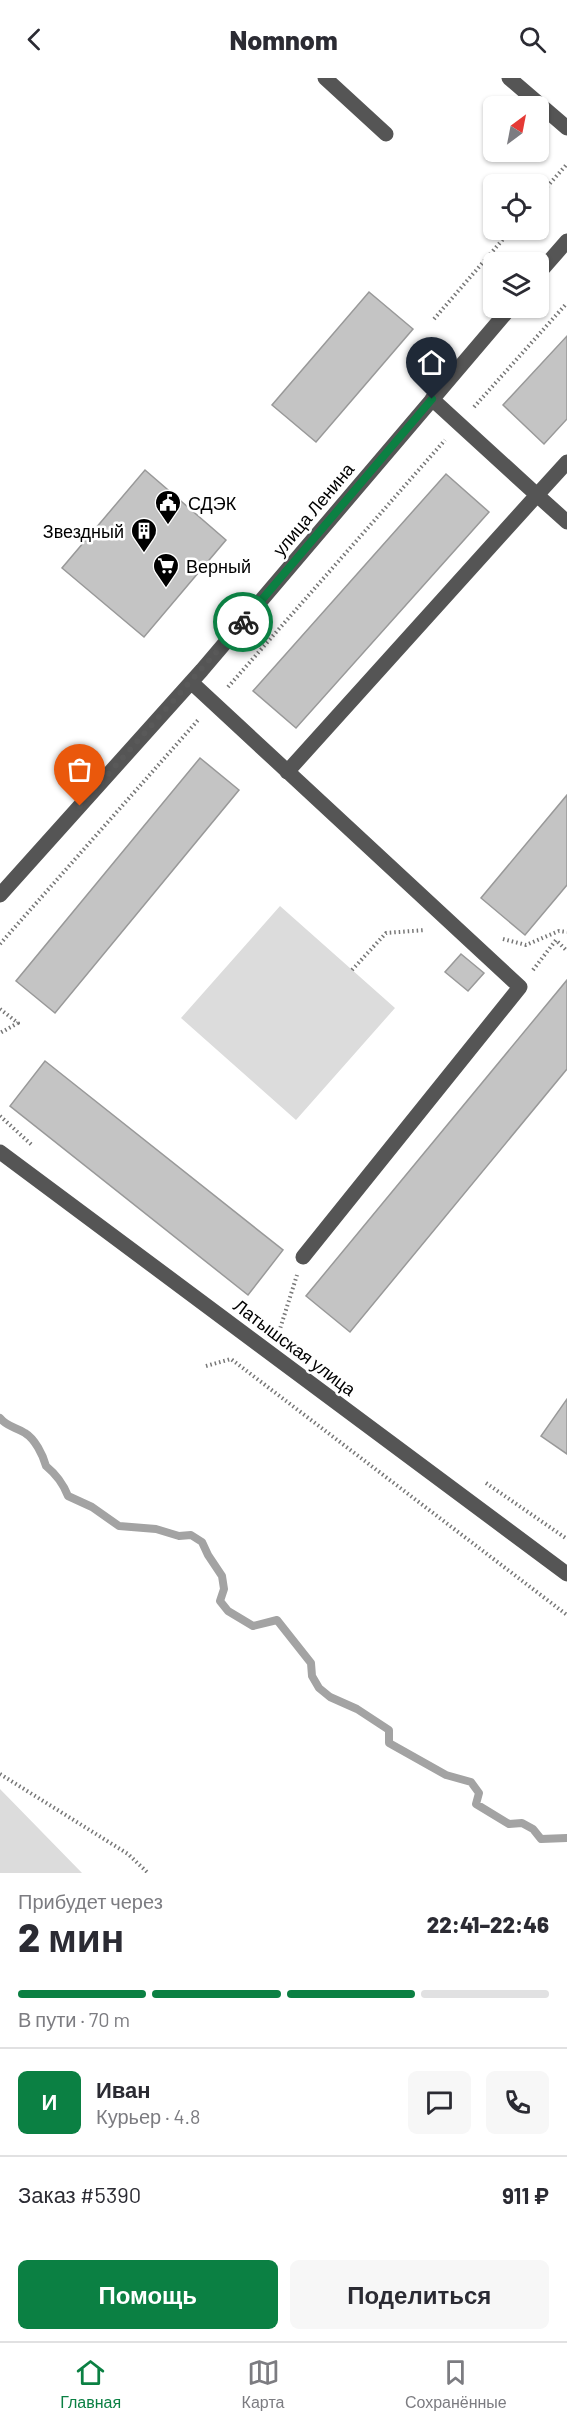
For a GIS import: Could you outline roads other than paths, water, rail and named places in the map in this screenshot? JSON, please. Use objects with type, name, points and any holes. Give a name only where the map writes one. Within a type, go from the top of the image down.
[{"type":"street","points":[[325,78],[386,134]]},
{"type":"street","points":[[509,78],[567,128]]},
{"type":"street","points":[[549,261],[567,241]]},
{"type":"street","name":"улица Ленина","points":[[0,895],[191,682],[501,318]]},
{"type":"street","points":[[432,399],[567,522]]},
{"type":"street","points":[[287,772],[567,462]]},
{"type":"street","points":[[191,682],[520,987],[303,1257]]},
{"type":"street","name":"Латышская улица","points":[[0,1152],[567,1574]]},
{"type":"waterway","points":[[0,1418],[32,1439],[41,1452],[46,1466],[59,1480],[68,1496],[92,1507],[119,1526],[156,1529],[179,1536],[191,1535],[202,1542],[222,1576],[224,1589],[220,1601],[228,1611],[253,1626],[277,1620],[311,1663],[312,1676],[319,1688],[330,1697],[357,1709],[389,1730],[389,1743],[446,1775],[471,1782],[479,1793],[476,1804],[509,1824],[522,1823],[533,1829],[541,1839],[567,1838]]},
{"type":"place","name":"СДЭК","points":[[168,526]]},
{"type":"place","name":"Звездный","points":[[144,554]]},
{"type":"place","name":"Верный","points":[[166,589]]}]
